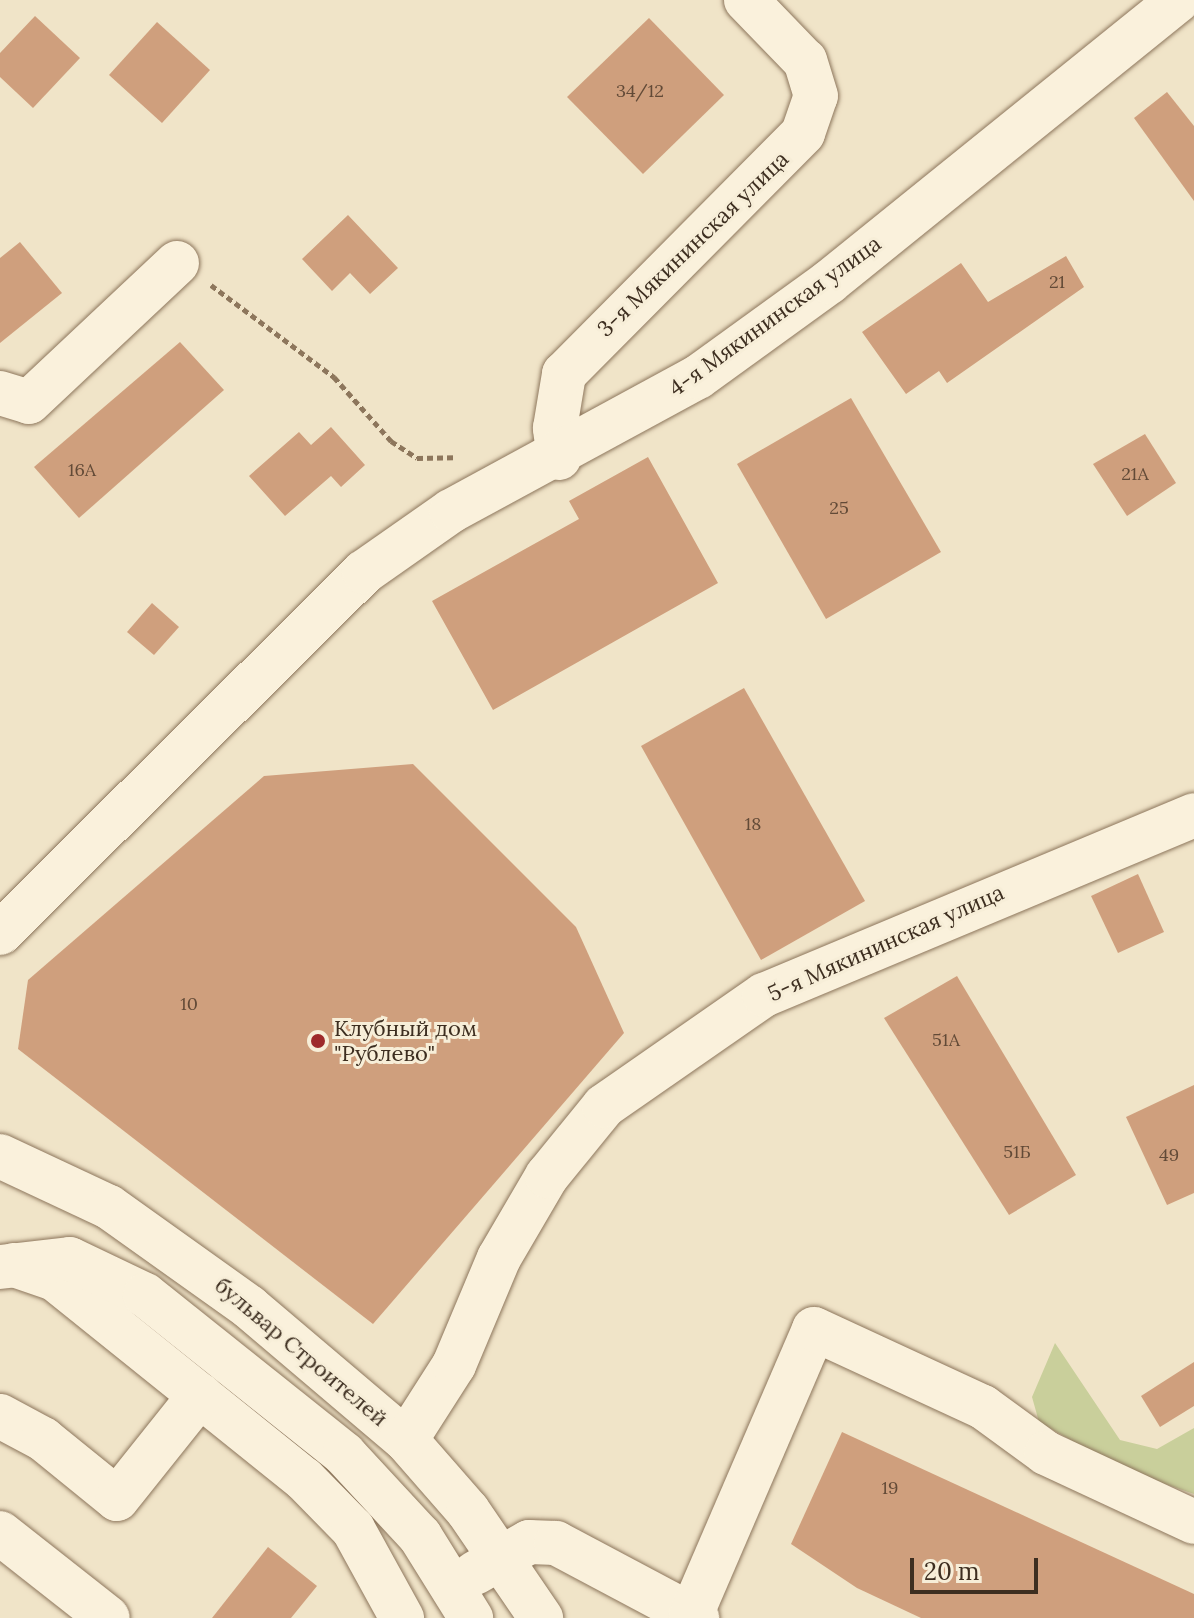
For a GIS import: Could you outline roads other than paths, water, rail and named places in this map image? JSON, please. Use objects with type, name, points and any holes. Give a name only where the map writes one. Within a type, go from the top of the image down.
[{"type":"street","name":"3-я Мякининская улица","points":[[559,458],[555,428],[564,374],[803,133],[816,96],[805,61],[746,0]]},
{"type":"street","name":"4-я Мякининская улица","points":[[0,933],[364,572],[451,511],[559,458],[698,377],[829,282],[1179,0]]},
{"type":"street","points":[[0,393],[29,402],[177,263]]},
{"type":"street","name":"4-я Мякининская улица","points":[[0,897],[173,759]]},
{"type":"street","name":"5-я Мякининская улица","points":[[406,1440],[454,1365],[499,1258],[547,1176],[604,1106],[764,995],[1194,815]]},
{"type":"street","name":"бульвар Строителей","points":[[0,1156],[144,1228],[406,1440],[498,1555],[541,1618]]},
{"type":"street","points":[[5,1265],[70,1259],[145,1295],[344,1454],[420,1536],[462,1605],[498,1555],[529,1542],[556,1543],[694,1616],[814,1329],[983,1407],[1046,1453],[1194,1522]]},
{"type":"street","points":[[5,1265],[55,1279],[304,1479],[353,1529],[402,1618]]},
{"type":"street","points":[[0,1416],[43,1439],[117,1499],[200,1395]]},
{"type":"street","points":[[0,1533],[108,1618]]},
{"type":"place","name":"Клубный дом \"Рублево\"","points":[[318,1041]]}]
